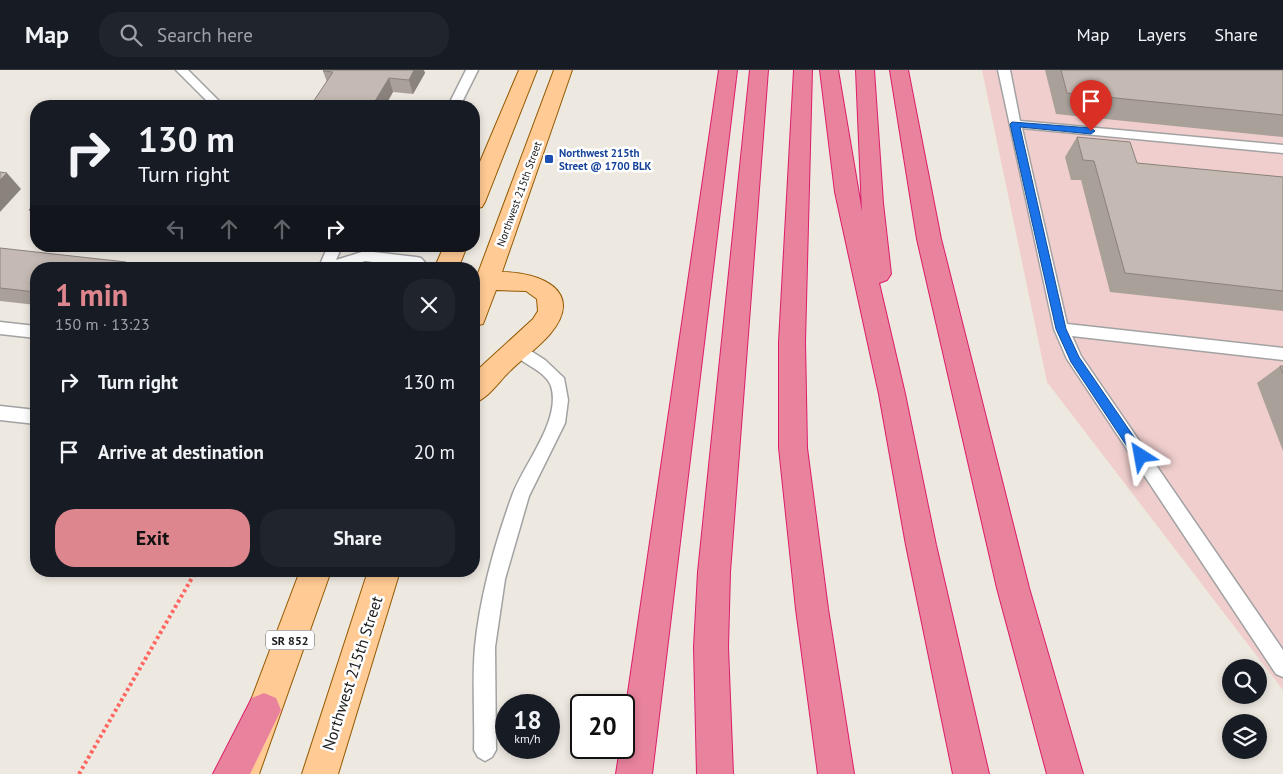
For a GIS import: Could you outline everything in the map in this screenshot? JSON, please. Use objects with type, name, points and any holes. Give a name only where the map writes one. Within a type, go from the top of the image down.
[{"type":"highway","points":[[634,774],[728,70]]},
{"type":"highway","points":[[715,774],[711,648],[714,572],[759,70]]},
{"type":"highway","points":[[803,70],[792,342],[793,448],[812,609],[836,774]]},
{"type":"highway","points":[[829,70],[846,192],[892,394],[921,545],[971,774]]},
{"type":"highway","points":[[864,70],[872,203],[892,394]]},
{"type":"highway","points":[[899,70],[929,239],[1013,588],[1065,774]]},
{"type":"highway","points":[[231,774],[264,710]]},
{"type":"main road","points":[[480,187],[528,70]]},
{"type":"main road","name":"Northwest 215th Street","points":[[480,281],[563,70]]},
{"type":"main road","points":[[480,281],[527,282],[541,288],[549,297],[550,311],[542,326],[489,374],[480,385]]},
{"type":"main road","name":"SR 852","points":[[241,774],[314,577]]},
{"type":"main road","name":"Northwest 215th Street","points":[[320,774],[382,577]]},
{"type":"lane","points":[[182,70],[212,100]]},
{"type":"lane","points":[[457,100],[472,70]]},
{"type":"lane","points":[[1004,70],[1061,329],[1075,359],[1283,667]]},
{"type":"lane","points":[[1015,124],[1283,149]]},
{"type":"lane","points":[[347,262],[365,256],[416,262]]},
{"type":"lane","points":[[0,328],[30,331]]},
{"type":"lane","points":[[1061,329],[1283,354]]},
{"type":"lane","points":[[486,750],[484,647],[496,579],[521,495],[557,423],[560,400],[558,383],[540,364],[517,348]]},
{"type":"lane","points":[[0,413],[30,417]]},
{"type":"path","points":[[79,774],[193,577]]},
{"type":"shaded area","points":[[982,70],[1283,70],[1283,690],[1267,669],[1267,659],[1259,659],[1047,382]]},
{"type":"building","points":[[414,70],[409,80],[389,78],[376,100],[314,100],[333,72],[323,71]]},
{"type":"building","points":[[1061,70],[1283,70],[1283,115],[1067,93]]},
{"type":"building","points":[[1077,137],[1130,142],[1137,163],[1283,177],[1283,291],[1125,273],[1094,161],[1083,160]]},
{"type":"building","points":[[0,172],[7,173],[0,180]]},
{"type":"building","points":[[0,248],[126,262],[30,262],[30,291],[0,288]]},
{"type":"place","name":"Northwest 215th Street @ 1700 BLK","points":[[549,159]]},
{"type":"route","points":[[1091,131],[1015,124],[1061,329],[1075,359],[1141,456]]}]
